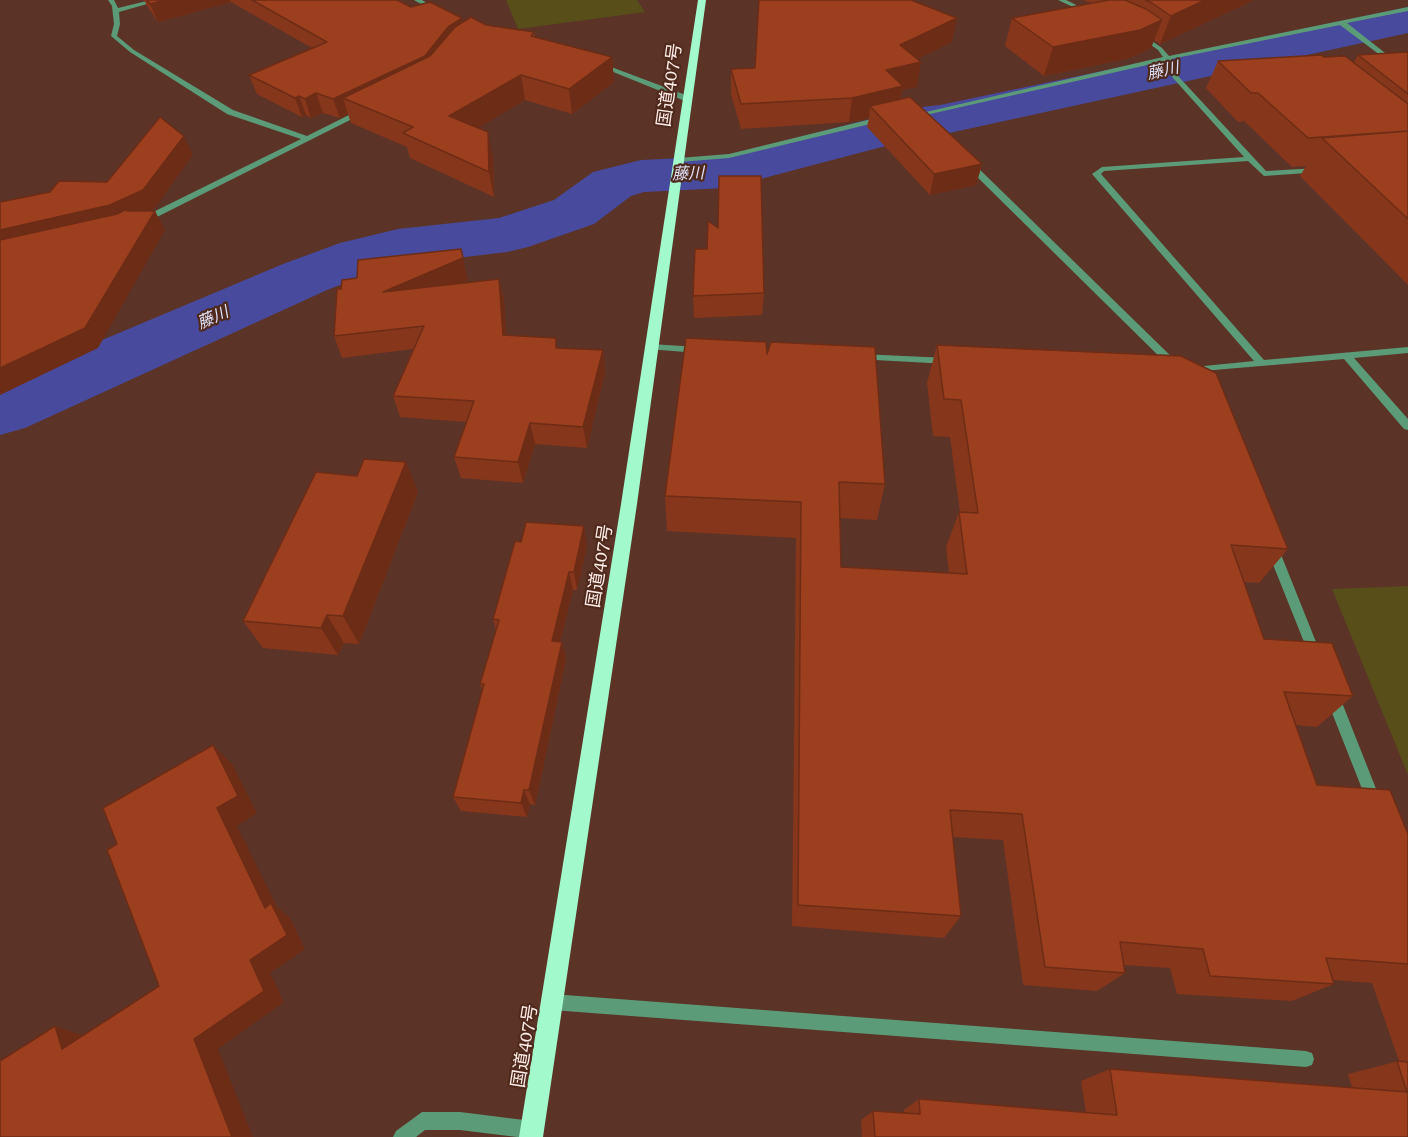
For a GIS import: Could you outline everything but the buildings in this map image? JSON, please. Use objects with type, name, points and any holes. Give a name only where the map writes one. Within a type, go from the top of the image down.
[{"type":"highway","name":"国道407号","points":[[532,1134],[629,504],[702,0]]},
{"type":"street","points":[[111,0],[117,24],[114,36],[132,51],[230,112],[307,139]]},
{"type":"street","points":[[115,11],[158,0]]},
{"type":"street","points":[[417,0],[448,16]]},
{"type":"street","points":[[1061,0],[1100,17]]},
{"type":"street","points":[[930,112],[1167,58],[1345,25],[1408,9]]},
{"type":"street","points":[[1345,25],[1408,74]]},
{"type":"street","points":[[1129,30],[1160,50],[1167,58],[1175,77],[1264,174],[1331,169]]},
{"type":"street","points":[[593,62],[688,99]]},
{"type":"street","points":[[1385,65],[1395,64]]},
{"type":"street","points":[[136,224],[370,108]]},
{"type":"street","points":[[679,160],[729,156],[890,117]]},
{"type":"street","points":[[960,155],[1185,376]]},
{"type":"street","points":[[1250,159],[1102,169],[1096,174],[1262,364]]},
{"type":"street","points":[[650,347],[709,350]]},
{"type":"street","points":[[1158,371],[1185,376],[1262,364],[1408,351]]},
{"type":"street","points":[[1347,356],[1408,426]]},
{"type":"street","points":[[851,357],[957,361]]},
{"type":"street","points":[[1266,530],[1319,664]]},
{"type":"street","points":[[1328,686],[1381,819]]},
{"type":"street","points":[[552,1002],[1306,1059]]},
{"type":"street","points":[[402,1137],[422,1121],[460,1121],[532,1134]]},
{"type":"shaded area","points":[[506,0],[637,0],[645,12],[518,29]]},
{"type":"shaded area","points":[[1408,586],[1408,775],[1332,589]]},
{"type":"waterway","name":"藤川","points":[[0,411],[305,277],[361,256],[398,247],[507,235],[574,212],[612,184],[641,176],[726,172],[914,123],[940,120],[1408,20]]}]
